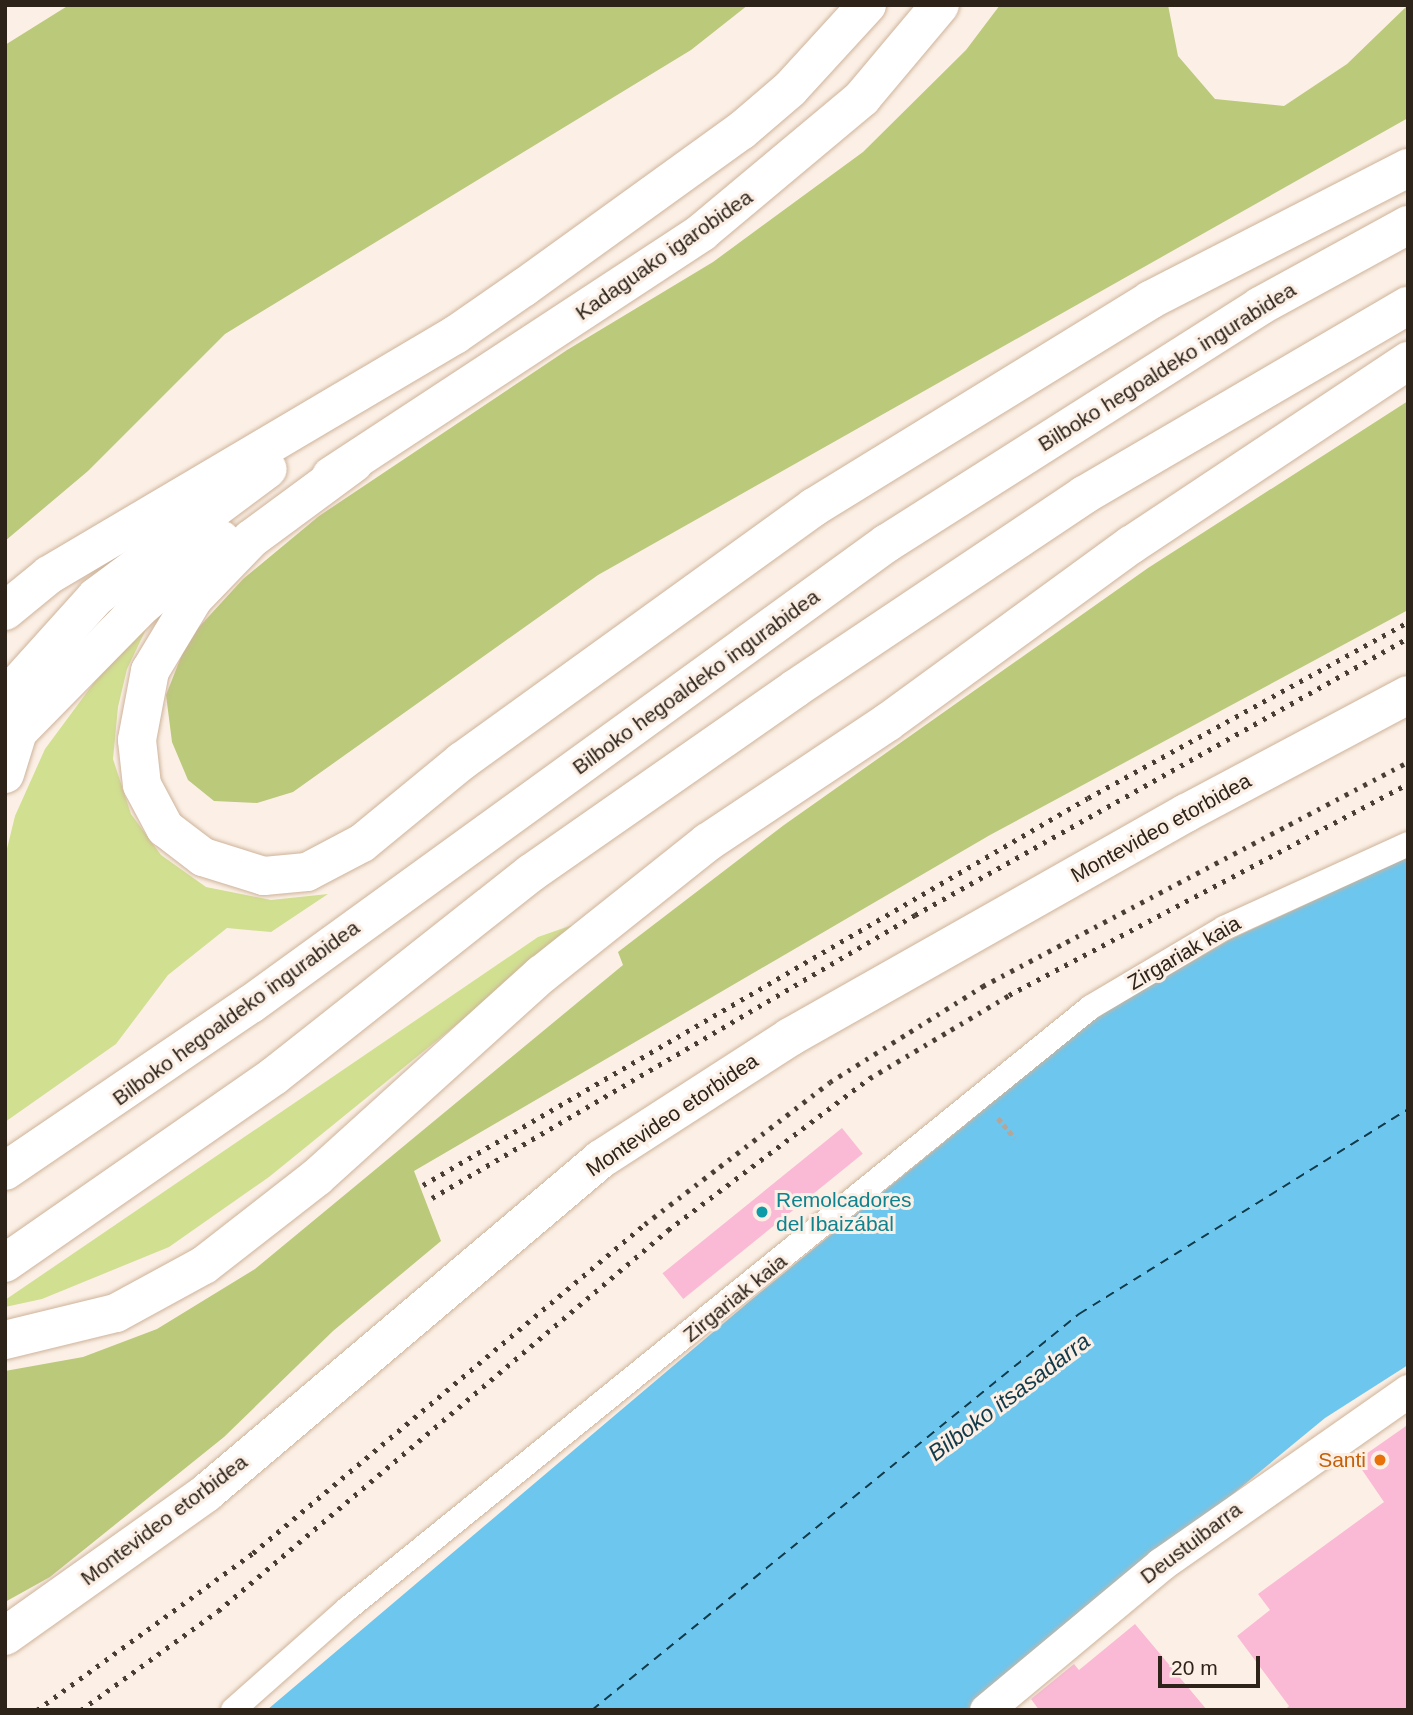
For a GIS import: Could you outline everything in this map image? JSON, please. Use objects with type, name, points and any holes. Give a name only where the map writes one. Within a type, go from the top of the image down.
[{"type":"main road","points":[[5,698],[96,597],[436,345],[741,131],[790,89],[867,5]]},
{"type":"main road","name":"Kadaguako igarobidea","points":[[354,463],[712,224],[862,97],[940,5]]},
{"type":"main road","points":[[354,463],[251,539],[194,598],[150,671],[137,740],[142,785],[165,828],[203,857],[264,876],[307,872],[362,843],[462,761],[814,507],[1150,300],[1408,168]]},
{"type":"main road","name":"Bilboko hegoaldeko ingurabidea","points":[[5,1171],[251,1004],[887,543],[1259,306],[1408,225]]},
{"type":"main road","points":[[11,1260],[274,1076],[531,873],[796,688],[1084,495],[1408,306]]},
{"type":"main road","points":[[5,611],[49,575],[436,345]]},
{"type":"main road","points":[[5,1340],[116,1313],[204,1265],[317,1177],[542,974],[708,842],[888,722],[1130,545],[1408,361]]},
{"type":"main road","points":[[5,774],[18,732],[143,605],[225,537],[354,463]]},
{"type":"main road","name":"Montevideo etorbidea","points":[[5,1636],[206,1493],[601,1159],[790,1037],[1186,813],[1408,695]]},
{"type":"street","name":"Zirgariak kaia","points":[[233,1710],[358,1600],[1091,1007],[1224,928],[1408,844]]},
{"type":"street","name":"Deustuibarra","points":[[986,1710],[1161,1564],[1408,1391]]},
{"type":"green space","points":[[69,5],[748,5],[691,50],[225,334],[88,471],[5,541],[5,45]]},
{"type":"green space","points":[[1000,5],[1168,5],[1178,56],[1215,99],[1284,106],[1347,64],[1408,5],[1408,118],[598,575],[293,792],[257,803],[214,801],[188,780],[172,742],[166,695],[188,639],[243,579],[319,516],[567,350],[713,262],[863,152],[966,50]]},
{"type":"green space","points":[[1408,401],[1408,610],[990,835],[414,1171],[441,1241],[333,1331],[224,1437],[50,1577],[5,1602],[5,1371],[83,1357],[157,1329],[255,1269],[623,965],[618,952],[784,825],[1148,568]]},
{"type":"green space","points":[[148,625],[127,669],[118,707],[113,759],[131,814],[161,855],[206,887],[271,900],[328,894],[271,932],[227,928],[168,975],[116,1044],[5,1122],[5,857],[15,816],[45,749],[96,680]]},
{"type":"green space","points":[[584,921],[269,1177],[169,1247],[42,1299],[5,1307],[5,1300],[538,937]]},
{"type":"water","name":"Bilboko itsasadarra","points":[[1408,857],[1408,1365],[1325,1418],[971,1710],[267,1710],[751,1300],[1097,1017],[1229,940]]},
{"type":"building","name":"Remolcadores del Ibaizábal","points":[[842,1128],[863,1154],[683,1299],[662,1273]]},
{"type":"building","points":[[1406,1426],[1408,1710],[1285,1710],[1289,1706],[1237,1636],[1270,1610],[1258,1594],[1384,1502],[1356,1461]]},
{"type":"building","points":[[1135,1624],[1207,1710],[1039,1710],[1031,1699],[1074,1664],[1079,1670]]},
{"type":"ferry route","points":[[592,1710],[1079,1314],[1408,1109]]},
{"type":"railway","points":[[423,1185],[1088,798],[1408,622]]},
{"type":"railway","points":[[432,1198],[915,915],[1408,638]]},
{"type":"railway","points":[[37,1710],[253,1553],[645,1224],[830,1082],[983,986],[1408,762]]},
{"type":"railway","points":[[81,1710],[218,1611],[668,1230],[870,1078],[1009,995],[1408,784]]},
{"type":"place","name":"Remolcadores del Ibaizábal","points":[[762,1212]]},
{"type":"place","name":"Santi","points":[[1380,1460]]}]
